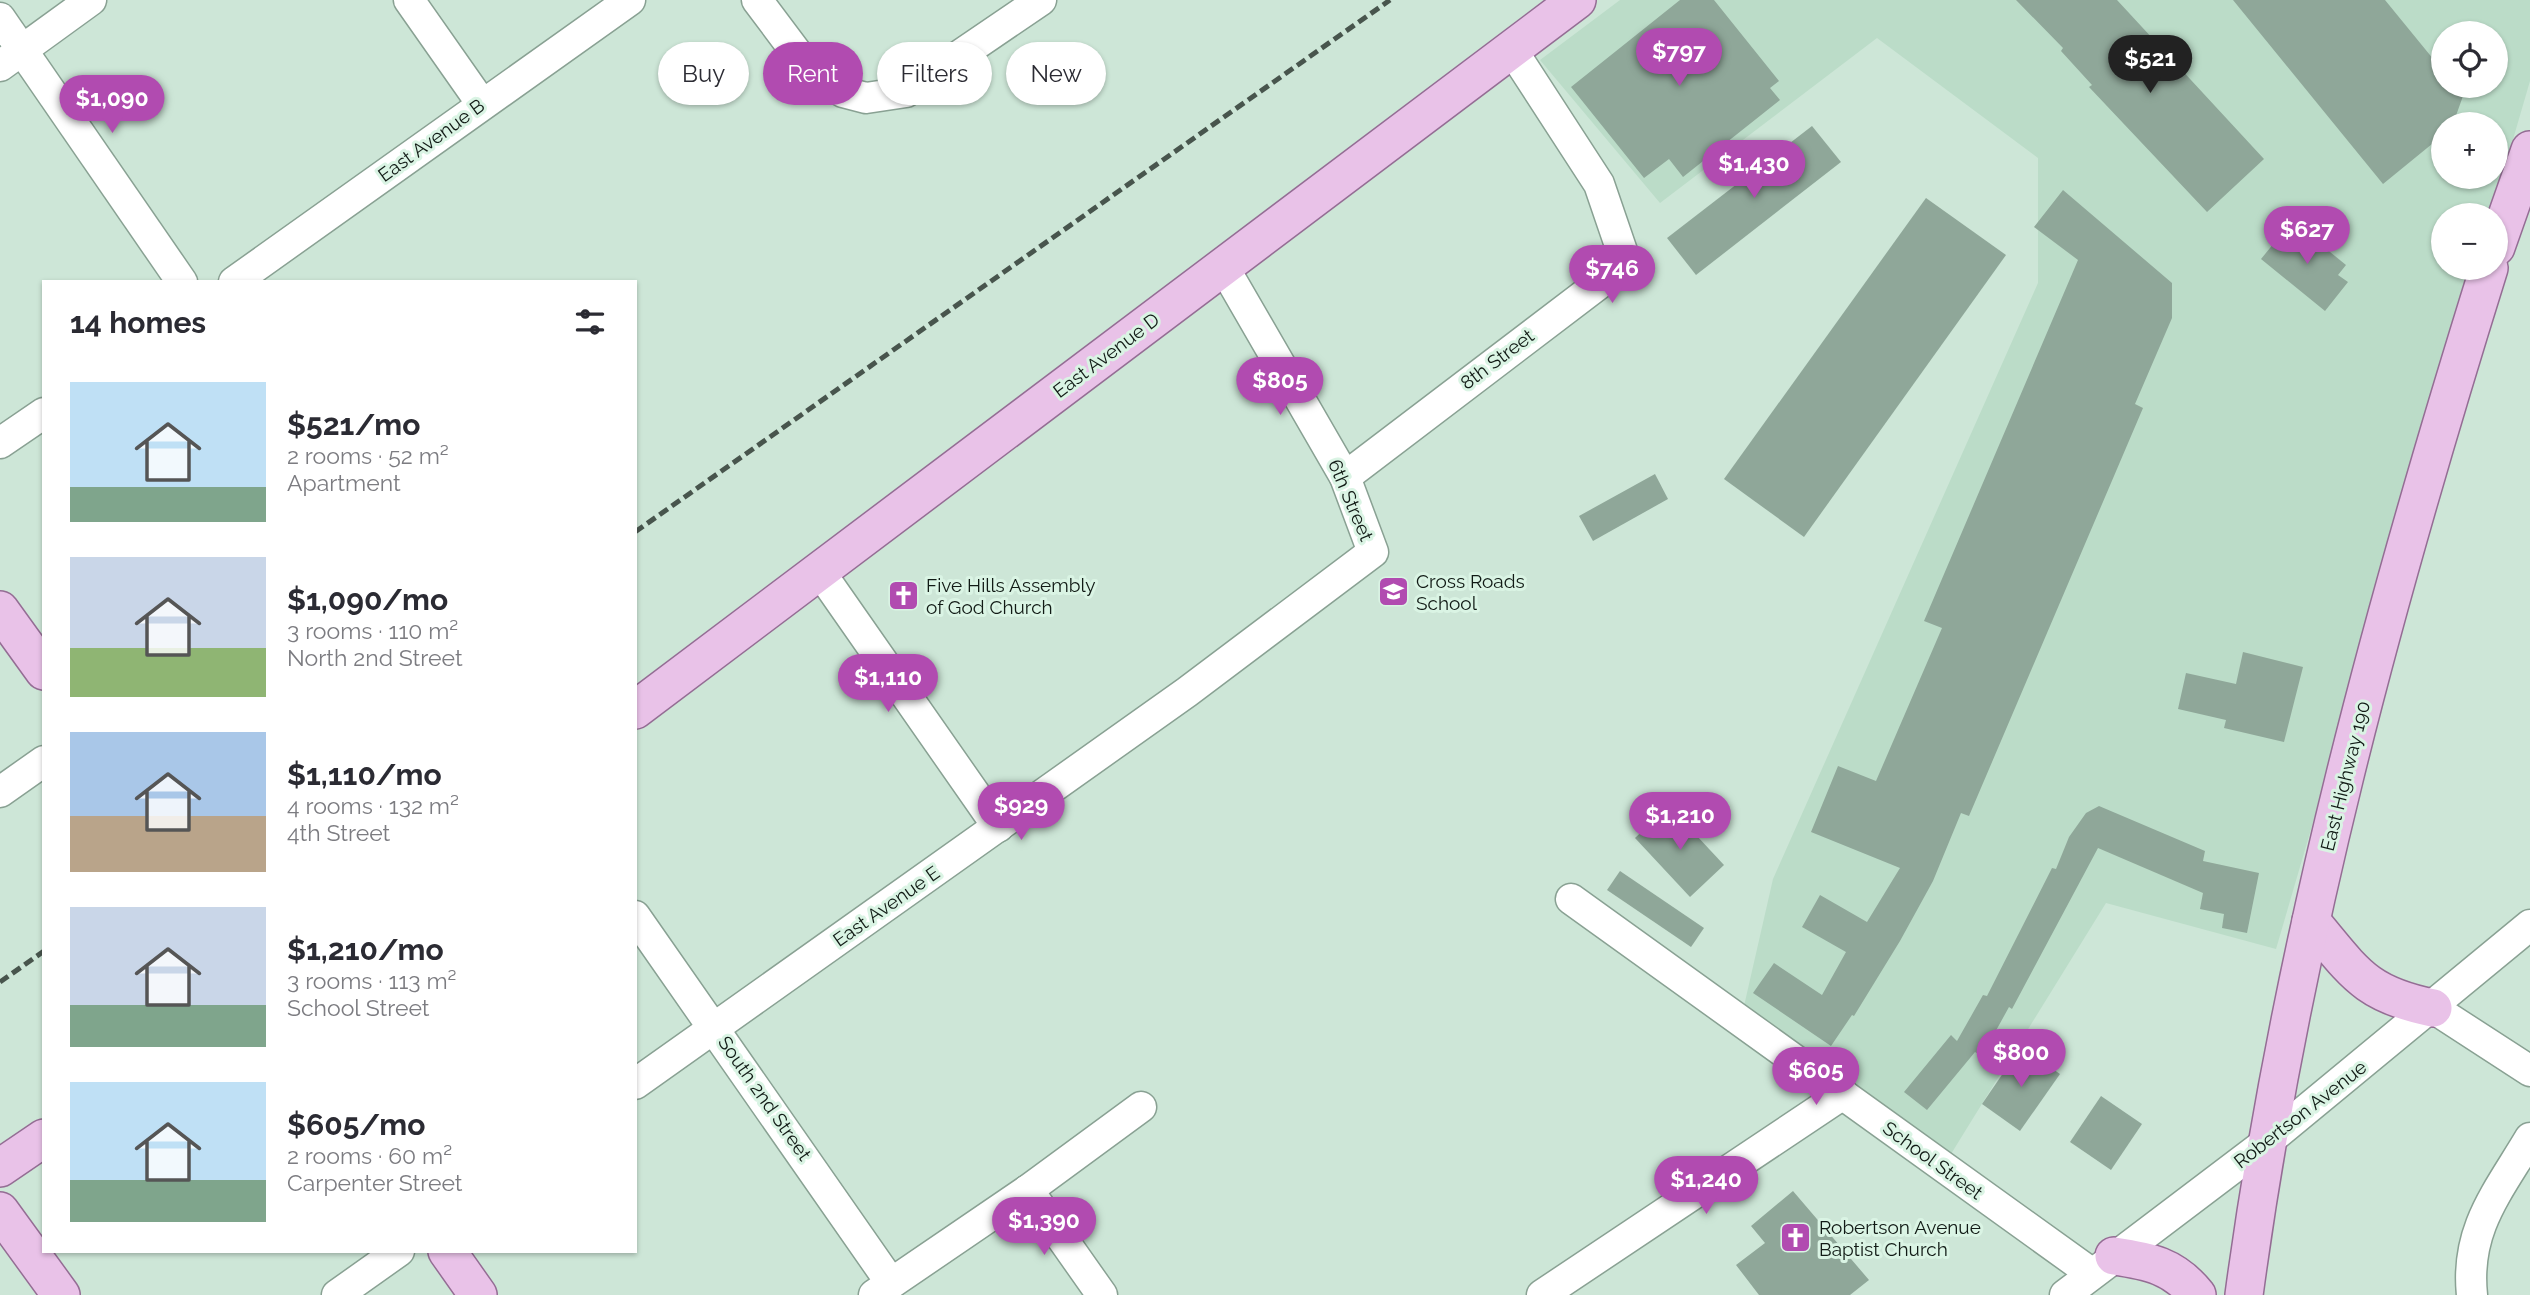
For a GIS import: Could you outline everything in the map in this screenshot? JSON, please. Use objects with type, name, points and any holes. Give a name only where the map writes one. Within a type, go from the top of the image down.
[{"type":"main road","name":"East Avenue D","points":[[637,709],[1577,0]]},
{"type":"main road","points":[[2508,213],[2530,150]]},
{"type":"main road","name":"East Highway 190","points":[[2244,1295],[2267,1142],[2326,845],[2395,576],[2485,280]]},
{"type":"main road","points":[[0,610],[42,668]]},
{"type":"main road","points":[[2311,921],[2362,981],[2398,1001],[2433,1008]]},
{"type":"main road","points":[[0,1168],[42,1139]]},
{"type":"main road","points":[[0,1211],[61,1295]]},
{"type":"main road","points":[[448,1253],[478,1295]]},
{"type":"main road","points":[[2103,1265],[2154,1262],[2188,1284],[2197,1295]]},
{"type":"street","points":[[11,58],[91,0]]},
{"type":"street","points":[[409,0],[482,104]]},
{"type":"street","name":"East Avenue B","points":[[237,280],[630,0]]},
{"type":"street","points":[[757,0],[811,72],[844,92],[866,98],[906,92],[1041,0]]},
{"type":"street","points":[[0,18],[11,58],[180,280]]},
{"type":"street","name":"8th Street","points":[[1345,477],[1621,267],[1624,257],[1599,184],[1512,50]]},
{"type":"street","name":"6th Street","points":[[1223,266],[1345,477],[1373,552]]},
{"type":"street","points":[[0,443],[42,414]]},
{"type":"street","name":"East Avenue E","points":[[637,1083],[1187,692],[1373,552]]},
{"type":"street","points":[[820,572],[998,827]]},
{"type":"street","points":[[0,792],[42,762]]},
{"type":"street","name":"School Street","points":[[1571,899],[1843,1094],[2103,1265]]},
{"type":"street","name":"South 2nd Street","points":[[637,919],[715,1027],[883,1289]]},
{"type":"street","name":"Robertson Avenue","points":[[2065,1295],[2267,1142],[2433,1008],[2530,925]]},
{"type":"street","points":[[2433,1008],[2530,1071]]},
{"type":"street","points":[[1542,1295],[1843,1094]]},
{"type":"street","points":[[883,1289],[1028,1190],[1141,1107]]},
{"type":"street","points":[[2472,1295],[2469,1265],[2476,1233],[2530,1138]]},
{"type":"street","points":[[1028,1190],[1102,1295]]},
{"type":"street","points":[[337,1295],[396,1253]]},
{"type":"shaded area","points":[[1620,0],[2530,0],[2530,81],[2508,157],[2508,112],[2431,112],[2431,189],[2499,189],[2494,203],[2431,203],[2431,280],[2471,280],[2276,949],[2106,903],[1951,1154],[1744,1006],[1773,879],[2038,283],[2038,158],[1877,38],[1660,203],[1540,60]]},
{"type":"building","points":[[1680,0],[1714,0],[1779,81],[1770,88],[1780,100],[1683,177],[1669,159],[1644,178],[1571,87]]},
{"type":"building","points":[[2016,0],[2117,0],[2264,159],[2207,212],[2089,87],[2092,85],[2061,51],[2063,48]]},
{"type":"building","points":[[2233,0],[2385,0],[2431,56],[2431,98],[2462,98],[2457,112],[2431,112],[2431,145],[2383,184]]},
{"type":"building","points":[[1812,126],[1841,162],[1696,275],[1667,238]]},
{"type":"building","points":[[2063,190],[2172,283],[2172,318],[2135,404],[2143,408],[1969,816],[1961,813],[1933,881],[1900,941],[1854,1016],[1852,1015],[1831,1046],[1753,993],[1774,963],[1822,995],[1846,952],[1802,927],[1820,895],[1867,922],[1900,868],[1811,832],[1838,766],[1876,781],[1942,628],[1924,621],[2078,260],[2034,227]]},
{"type":"building","points":[[1926,198],[2006,255],[1804,537],[1724,479]]},
{"type":"building","points":[[2292,221],[2346,265],[2338,275],[2348,282],[2325,311],[2261,259]]},
{"type":"building","points":[[1655,474],[1668,499],[1593,541],[1579,516]]},
{"type":"building","points":[[2243,652],[2303,667],[2284,742],[2224,728],[2226,720],[2178,709],[2186,673],[2236,684]]},
{"type":"building","points":[[1669,806],[1724,865],[1690,897],[1635,838]]},
{"type":"building","points":[[2099,806],[2205,851],[2203,861],[2259,873],[2247,933],[2222,928],[2224,914],[2200,909],[2203,893],[2098,848],[2012,1009],[2009,1007],[1982,1056],[1975,1052],[1927,1110],[1904,1092],[1951,1035],[1957,1041],[1983,995],[1987,996],[2052,868],[2056,869],[2069,837],[2086,813]]},
{"type":"building","points":[[1620,871],[1704,928],[1691,947],[1607,890]]},
{"type":"building","points":[[2021,1047],[2060,1074],[2020,1131],[1982,1104]]},
{"type":"building","points":[[2101,1096],[2142,1124],[2111,1170],[2070,1142]]},
{"type":"building","name":"Robertson Avenue Baptist Church","points":[[1793,1191],[1869,1280],[1850,1295],[1759,1295],[1736,1265],[1765,1243],[1751,1226]]},
{"type":"railway","points":[[637,531],[1390,0]]},
{"type":"railway","points":[[0,982],[42,952]]},
{"type":"place","name":"Cross Roads School","points":[[1393,592]]},
{"type":"place","name":"Five Hills Assembly of God Church","points":[[903,596]]},
{"type":"place","name":"Robertson Avenue Baptist Church","points":[[1796,1238]]}]
